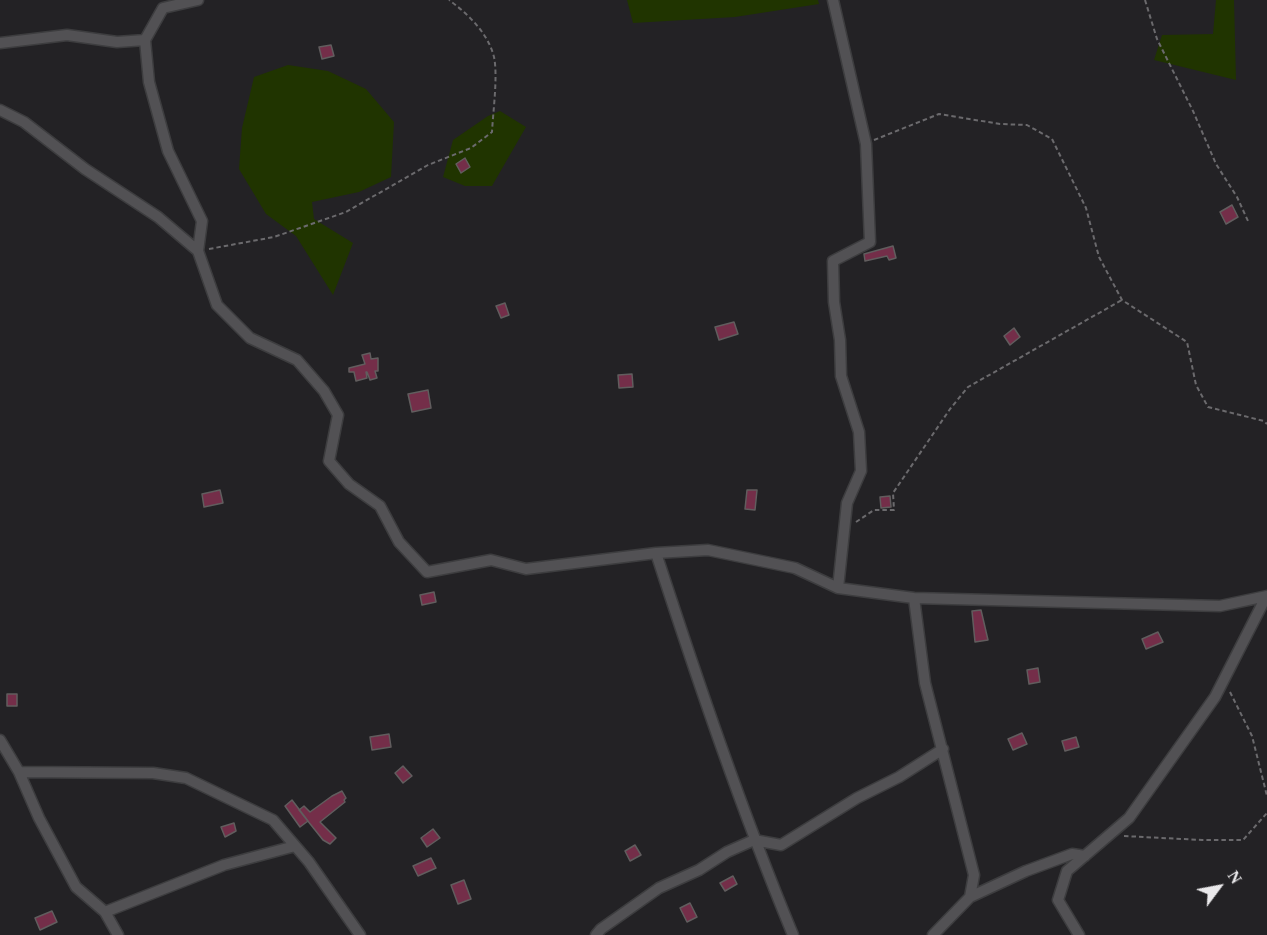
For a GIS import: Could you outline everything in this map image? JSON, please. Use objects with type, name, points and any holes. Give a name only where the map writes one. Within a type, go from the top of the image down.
[{"type":"street","points":[[198,0],[162,8],[145,40],[148,82],[168,151],[202,221],[198,251],[217,305],[250,338],[297,360],[324,391],[338,416],[329,460],[349,484],[380,506],[399,542],[427,572],[491,560],[526,569],[656,553],[708,550],[795,568],[838,588],[914,598],[1220,606],[1267,597]]},
{"type":"street","points":[[833,0],[866,144],[870,242],[833,261],[834,302],[840,340],[841,376],[859,432],[861,471],[848,503],[843,529],[838,588]]},
{"type":"street","points":[[0,43],[68,34],[117,42],[145,40]]},
{"type":"street","points":[[0,110],[24,122],[85,169],[158,217],[198,251]]},
{"type":"street","points":[[656,553],[697,680],[754,840],[793,935]]},
{"type":"street","points":[[1079,935],[1058,900],[1067,871],[1129,818],[1215,697],[1267,597]]},
{"type":"street","points":[[914,598],[925,683],[974,875],[970,897]]},
{"type":"street","points":[[0,740],[19,772],[39,818],[76,887],[105,912],[118,935]]},
{"type":"street","points":[[596,935],[659,888],[699,870],[727,852],[754,840],[781,845],[943,749]]},
{"type":"street","points":[[19,772],[153,772],[186,778],[273,820],[309,862],[360,935]]},
{"type":"street","points":[[105,912],[225,865],[295,846]]},
{"type":"street","points":[[933,935],[970,897],[1072,854],[1085,856]]},
{"type":"path","points":[[198,251],[274,237],[346,212],[428,165],[471,148],[492,132],[494,58],[484,33],[449,0]]},
{"type":"path","points":[[1145,0],[1157,39],[1193,111],[1216,164],[1237,197],[1248,221]]},
{"type":"path","points":[[866,144],[939,114],[1000,124],[1027,125],[1052,139],[1086,208],[1099,257],[1122,300],[1187,342],[1196,385],[1208,407],[1267,423]]},
{"type":"path","points":[[843,529],[874,510],[894,510],[893,493],[950,409],[968,387],[1122,300]]},
{"type":"path","points":[[1224,681],[1252,736],[1267,796]]},
{"type":"path","points":[[1109,835],[1243,840],[1267,813]]},
{"type":"green space","points":[[627,0],[818,0],[819,4],[735,17],[633,23]]},
{"type":"green space","points":[[1216,0],[1234,0],[1236,80],[1154,60],[1162,35],[1213,34]]},
{"type":"green space","points":[[288,65],[328,71],[366,89],[394,122],[391,177],[359,192],[312,202],[314,219],[353,243],[333,295],[296,236],[266,214],[239,169],[242,128],[254,77]]},
{"type":"green space","points":[[500,111],[526,127],[492,186],[465,186],[443,177],[453,140],[488,116]]},
{"type":"building","points":[[331,45],[334,56],[322,59],[319,47]]},
{"type":"building","points":[[465,158],[470,167],[461,173],[456,164]]},
{"type":"building","points":[[1232,205],[1238,217],[1226,224],[1220,212]]},
{"type":"building","points":[[893,246],[896,258],[889,260],[887,256],[865,261],[864,254]]},
{"type":"building","points":[[505,303],[509,315],[501,318],[496,306]]},
{"type":"building","points":[[734,322],[738,334],[719,340],[715,327]]},
{"type":"building","points":[[1014,328],[1020,337],[1010,345],[1004,336]]},
{"type":"building","points":[[370,353],[371,359],[378,358],[378,371],[375,371],[377,378],[370,380],[366,372],[367,378],[356,381],[354,372],[349,372],[349,368],[365,364],[362,355]]},
{"type":"building","points":[[632,374],[633,387],[619,388],[618,375]]},
{"type":"building","points":[[428,390],[431,408],[412,412],[408,394]]},
{"type":"building","points":[[220,490],[223,503],[204,507],[202,494]]},
{"type":"building","points":[[747,490],[757,490],[755,510],[745,509]]},
{"type":"building","points":[[890,496],[891,507],[881,508],[880,497]]},
{"type":"building","points":[[434,592],[436,602],[422,605],[420,595]]},
{"type":"building","points":[[981,610],[988,640],[975,642],[972,611]]},
{"type":"building","points":[[1158,632],[1163,642],[1146,649],[1142,639]]},
{"type":"building","points":[[1038,668],[1040,682],[1029,684],[1027,670]]},
{"type":"building","points":[[7,694],[17,694],[17,706],[7,706]]},
{"type":"building","points":[[1022,733],[1027,744],[1013,750],[1008,739]]},
{"type":"building","points":[[389,734],[391,747],[372,750],[370,737]]},
{"type":"building","points":[[1076,737],[1079,747],[1065,751],[1062,741]]},
{"type":"building","points":[[403,766],[412,776],[403,783],[395,773]]},
{"type":"building","points":[[342,791],[346,798],[345,802],[320,822],[336,838],[330,844],[323,840],[299,810],[304,806],[310,812]]},
{"type":"building","points":[[292,800],[308,821],[300,827],[285,806]]},
{"type":"building","points":[[234,823],[236,831],[225,837],[221,827]]},
{"type":"building","points":[[433,829],[440,838],[427,847],[421,838]]},
{"type":"building","points":[[635,845],[641,855],[630,861],[625,851]]},
{"type":"building","points":[[431,858],[436,868],[418,876],[413,866]]},
{"type":"building","points":[[733,876],[737,884],[725,891],[720,883]]},
{"type":"building","points":[[464,880],[471,899],[458,904],[451,885]]},
{"type":"building","points":[[690,903],[697,917],[687,922],[680,908]]},
{"type":"building","points":[[52,911],[57,922],[40,930],[35,918]]}]
